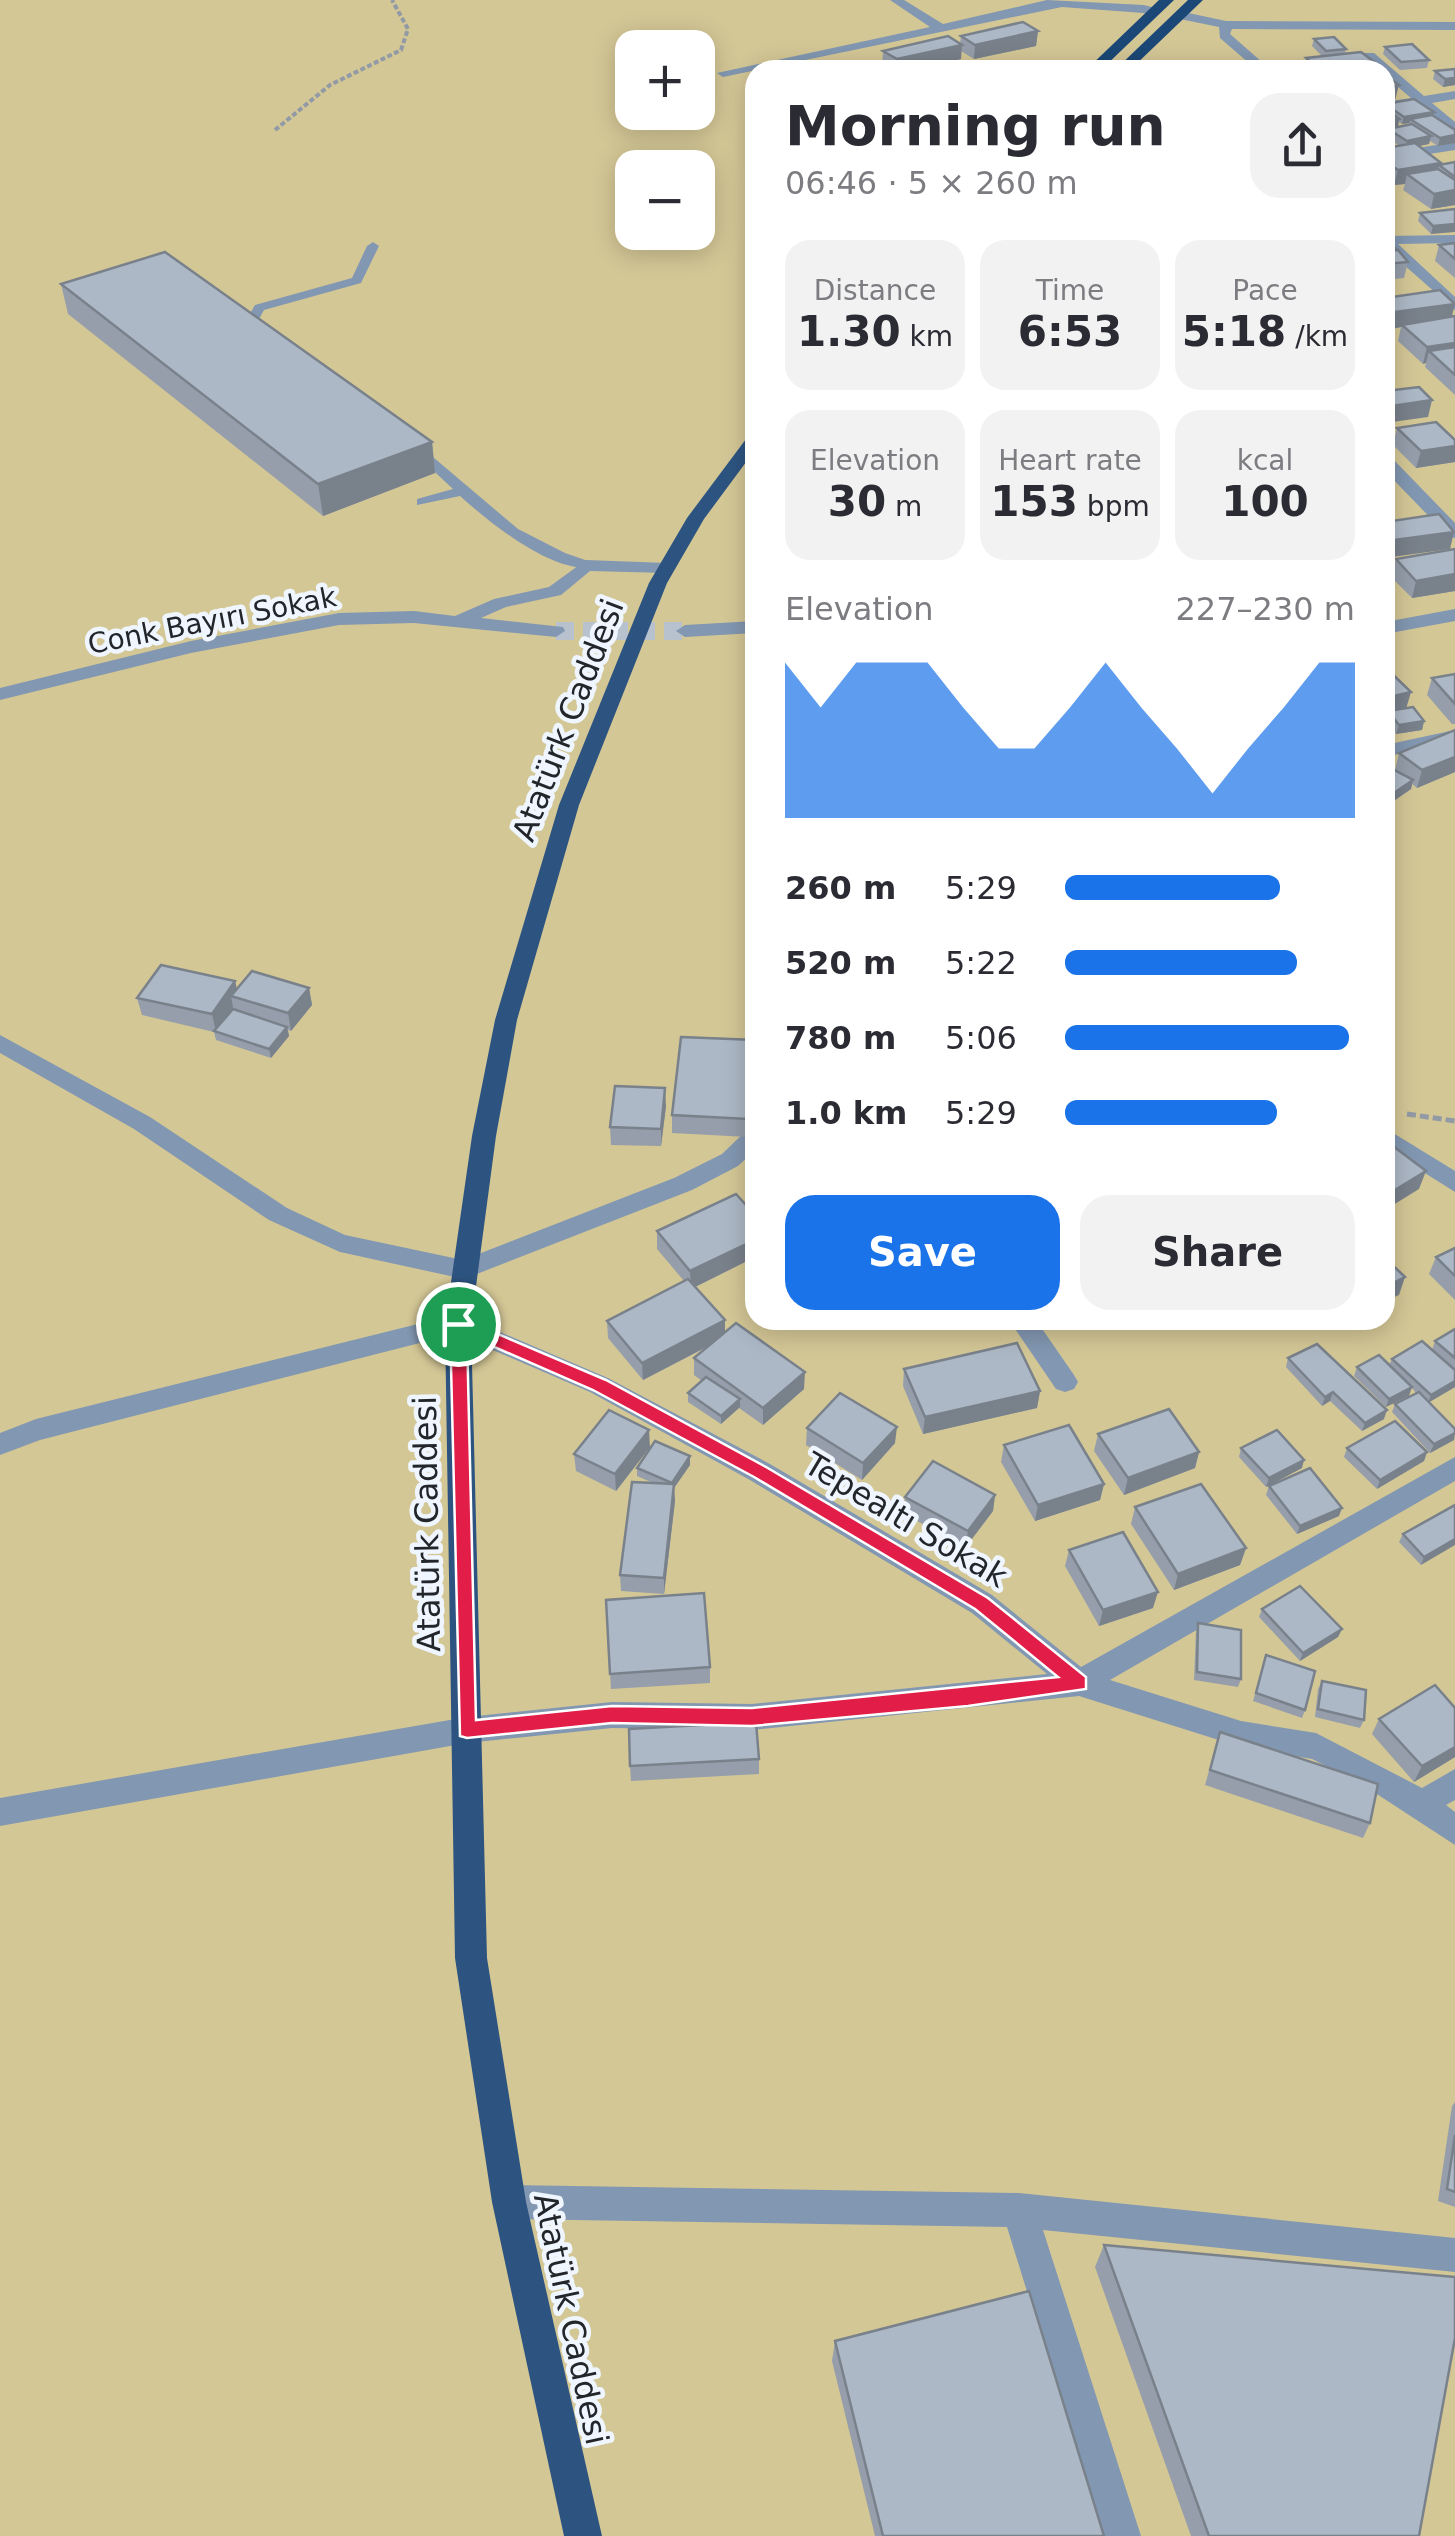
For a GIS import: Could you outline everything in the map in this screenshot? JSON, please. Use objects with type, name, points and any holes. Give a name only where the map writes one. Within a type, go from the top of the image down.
[{"type":"highway","points":[[1132,60],[1196,0]]},
{"type":"highway","points":[[1104,60],[1162,5]]},
{"type":"main road","name":"Atatürk Caddesi","points":[[583,2536],[508,2202],[472,1958],[458,1324],[506,1020],[538,902],[612,693],[667,568],[696,518],[745,452]]},
{"type":"street","points":[[896,0],[939,28]]},
{"type":"street","points":[[785,60],[1058,2],[1162,5]]},
{"type":"street","points":[[1178,16],[1226,25],[1455,26]]},
{"type":"street","points":[[1226,25],[1224,35],[1253,60]]},
{"type":"street","points":[[1369,56],[1374,60]]},
{"type":"street","points":[[722,73],[745,68]]},
{"type":"street","points":[[1395,79],[1455,130]]},
{"type":"street","points":[[1395,105],[1455,95]]},
{"type":"street","points":[[1395,155],[1455,146]]},
{"type":"street","points":[[1395,240],[1455,239]]},
{"type":"street","points":[[1395,249],[1455,305]]},
{"type":"street","points":[[1395,471],[1455,533]]},
{"type":"street","points":[[456,622],[500,603],[555,591],[586,565],[667,568]]},
{"type":"street","points":[[1395,626],[1455,615]]},
{"type":"street","name":"Conk Bayırı Sokak","points":[[0,694],[191,647],[339,620],[414,616],[556,631]]},
{"type":"street","points":[[685,631],[745,628]]},
{"type":"street","points":[[1395,750],[1455,736]]},
{"type":"street","points":[[0,1042],[142,1123],[278,1214],[340,1243],[464,1270],[683,1184],[730,1160],[745,1146]]},
{"type":"street","points":[[1395,1130],[1455,1182]]},
{"type":"street","points":[[0,1444],[36,1430],[458,1324]]},
{"type":"street","name":"Tepealtı Sokak","points":[[458,1324],[600,1385],[760,1472],[982,1604],[1079,1683]]},
{"type":"street","points":[[1029,1330],[1064,1382]]},
{"type":"street","points":[[0,1812],[467,1730],[612,1715],[752,1717],[968,1698],[1079,1683],[1455,1468]]},
{"type":"street","points":[[1079,1683],[1241,1734],[1316,1746],[1374,1774],[1455,1830]]},
{"type":"street","points":[[1422,1804],[1455,1783]]},
{"type":"street","points":[[508,2202],[1019,2210],[1455,2255]]},
{"type":"street","points":[[1019,2210],[1122,2536]]},
{"type":"lane","points":[[282,346],[251,322],[253,312],[268,303],[334,290],[358,280],[373,246]]},
{"type":"lane","points":[[408,439],[486,514],[550,555],[586,565]]},
{"type":"lane","points":[[422,502],[462,491]]},
{"type":"path","points":[[275,130],[330,86],[402,50],[408,28],[392,0]]},
{"type":"path","points":[[1395,1123],[1408,1113],[1455,1121]]},
{"type":"shaded area","points":[[0,0],[1455,0],[1455,2536],[0,2536]]},
{"type":"building","points":[[1023,22],[1038,31],[975,45],[961,36]]},
{"type":"building","points":[[948,36],[962,45],[897,59],[883,51]]},
{"type":"building","points":[[1334,37],[1346,49],[1326,51],[1314,39]]},
{"type":"building","points":[[1412,44],[1429,60],[1401,62],[1385,47]]},
{"type":"building","points":[[1361,52],[1372,60],[1308,60]]},
{"type":"building","points":[[1455,69],[1455,78],[1445,79],[1435,71]]},
{"type":"building","points":[[1414,99],[1434,112],[1404,117],[1395,111],[1395,102]]},
{"type":"building","points":[[1432,115],[1455,130],[1455,135],[1440,138],[1410,119]]},
{"type":"building","points":[[1412,124],[1431,136],[1407,141],[1395,133],[1395,128]]},
{"type":"building","points":[[1415,143],[1441,163],[1398,170],[1395,146]]},
{"type":"building","points":[[1455,162],[1455,177],[1439,165]]},
{"type":"building","points":[[1438,169],[1455,180],[1455,190],[1434,194],[1407,174]]},
{"type":"building","points":[[1455,209],[1455,224],[1433,226],[1420,213]]},
{"type":"building","points":[[1455,243],[1455,259],[1439,245]]},
{"type":"building","points":[[1398,250],[1408,262],[1395,263]]},
{"type":"building","points":[[165,252],[432,442],[318,484],[61,284]]},
{"type":"building","points":[[1440,290],[1455,304],[1395,312],[1395,297]]},
{"type":"building","points":[[1455,316],[1455,343],[1427,347],[1402,325]]},
{"type":"building","points":[[1455,347],[1455,375],[1429,351]]},
{"type":"building","points":[[1419,387],[1432,400],[1395,406],[1395,390]]},
{"type":"building","points":[[1436,422],[1455,440],[1455,446],[1421,451],[1397,428]]},
{"type":"building","points":[[1439,514],[1454,532],[1395,540],[1395,521]]},
{"type":"building","points":[[1455,549],[1455,574],[1416,581],[1396,559]]},
{"type":"building","points":[[1455,674],[1455,704],[1432,678]]},
{"type":"building","points":[[1395,677],[1411,692],[1395,696]]},
{"type":"building","points":[[1413,707],[1424,721],[1399,725],[1395,710]]},
{"type":"building","points":[[1455,730],[1455,757],[1422,770],[1399,753]]},
{"type":"building","points":[[1395,770],[1413,780],[1395,792]]},
{"type":"building","points":[[161,965],[235,981],[212,1014],[137,998]]},
{"type":"building","points":[[252,971],[309,988],[288,1013],[231,996]]},
{"type":"building","points":[[233,1009],[287,1027],[269,1049],[214,1031]]},
{"type":"building","points":[[681,1037],[745,1040],[745,1119],[672,1115]]},
{"type":"building","points":[[615,1086],[665,1088],[661,1129],[610,1127]]},
{"type":"building","points":[[1395,1148],[1426,1171],[1395,1190]]},
{"type":"building","points":[[736,1194],[745,1204],[745,1245],[690,1271],[657,1231]]},
{"type":"building","points":[[1455,1248],[1455,1276],[1436,1257]]},
{"type":"building","points":[[1395,1268],[1405,1277],[1395,1282]]},
{"type":"building","points":[[688,1279],[725,1320],[642,1363],[607,1321]]},
{"type":"building","points":[[736,1323],[805,1372],[763,1408],[694,1358]]},
{"type":"building","points":[[1455,1329],[1455,1358],[1435,1341]]},
{"type":"building","points":[[1422,1341],[1455,1370],[1455,1381],[1431,1395],[1392,1359]]},
{"type":"building","points":[[1017,1343],[1040,1391],[925,1417],[904,1369]]},
{"type":"building","points":[[1317,1344],[1387,1410],[1365,1423],[1333,1392],[1325,1397],[1288,1358]]},
{"type":"building","points":[[1379,1355],[1412,1387],[1389,1399],[1357,1367]]},
{"type":"building","points":[[706,1377],[740,1399],[721,1416],[688,1393]]},
{"type":"building","points":[[1419,1392],[1455,1433],[1434,1444],[1395,1404]]},
{"type":"building","points":[[840,1393],[897,1427],[863,1463],[807,1428]]},
{"type":"building","points":[[1169,1409],[1199,1452],[1128,1478],[1098,1434]]},
{"type":"building","points":[[609,1410],[649,1430],[615,1474],[574,1454]]},
{"type":"building","points":[[1395,1421],[1427,1452],[1380,1480],[1347,1448]]},
{"type":"building","points":[[1069,1425],[1104,1484],[1038,1505],[1004,1445]]},
{"type":"building","points":[[1277,1430],[1304,1460],[1269,1478],[1241,1448]]},
{"type":"building","points":[[655,1441],[690,1456],[672,1483],[637,1468]]},
{"type":"building","points":[[933,1461],[995,1495],[968,1531],[905,1497]]},
{"type":"building","points":[[1310,1468],[1342,1508],[1300,1526],[1269,1486]]},
{"type":"building","points":[[632,1482],[674,1484],[664,1578],[620,1575]]},
{"type":"building","points":[[1201,1484],[1246,1548],[1178,1574],[1135,1507]]},
{"type":"building","points":[[1455,1505],[1455,1539],[1424,1557],[1403,1534]]},
{"type":"building","points":[[1123,1532],[1158,1592],[1103,1610],[1069,1550]]},
{"type":"building","points":[[1300,1586],[1342,1629],[1303,1653],[1262,1609]]},
{"type":"building","points":[[704,1593],[710,1667],[610,1674],[606,1600]]},
{"type":"building","points":[[1198,1623],[1241,1630],[1241,1679],[1197,1672]]},
{"type":"building","points":[[1266,1655],[1315,1671],[1305,1710],[1256,1693]]},
{"type":"building","points":[[1322,1681],[1366,1690],[1364,1720],[1318,1709]]},
{"type":"building","points":[[1435,1685],[1455,1708],[1455,1747],[1422,1766],[1379,1719]]},
{"type":"building","points":[[756,1722],[759,1759],[630,1766],[629,1729]]},
{"type":"building","points":[[1220,1732],[1378,1784],[1370,1823],[1210,1770]]},
{"type":"building","points":[[1455,2135],[1455,2192],[1447,2189]]},
{"type":"building","points":[[1104,2245],[1455,2277],[1455,2338],[1419,2536],[1209,2536]]},
{"type":"building","points":[[1029,2291],[1104,2536],[883,2536],[835,2341]]},
{"type":"tunnel","points":[[556,631],[685,631]]},
{"type":"route","points":[[458,1324],[600,1385],[760,1472],[982,1604],[1079,1683],[968,1698],[752,1717],[612,1715],[467,1730],[458,1324]]}]
